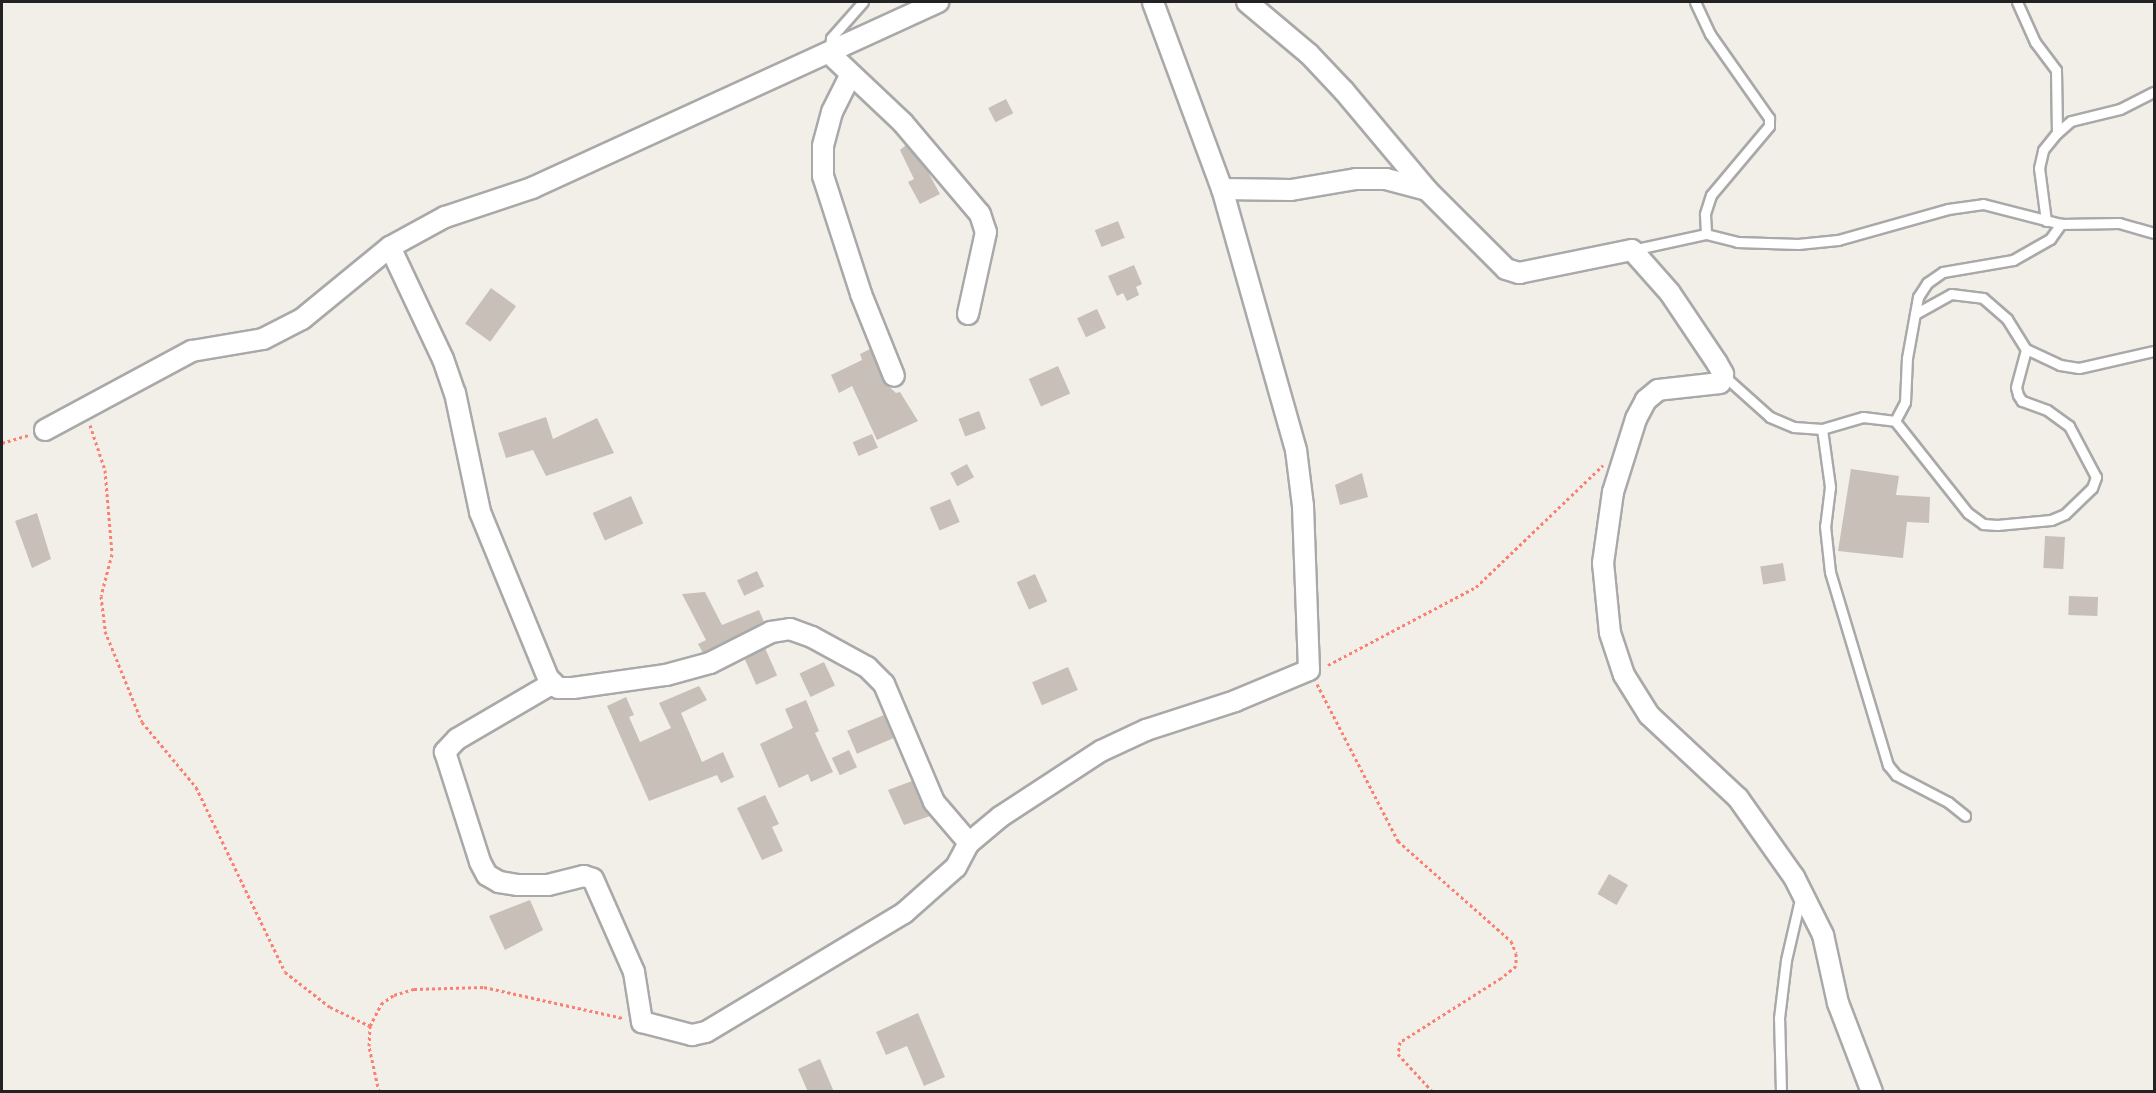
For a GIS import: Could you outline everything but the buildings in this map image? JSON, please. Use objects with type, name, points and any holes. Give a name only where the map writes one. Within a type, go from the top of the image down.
[{"type":"street","points":[[45,430],[192,351],[263,339],[302,319],[390,247],[445,217],[532,188],[939,2]]},
{"type":"street","points":[[553,683],[448,746],[445,761],[487,875],[499,882],[517,885],[548,885],[584,876],[593,879],[634,972],[642,1022],[692,1035],[706,1032],[904,913],[956,867],[969,843],[1027,798],[1101,751],[1146,730],[1234,701],[1308,670],[1303,506],[1296,450],[1222,189],[1153,2]]},
{"type":"street","points":[[1247,2],[1344,91],[1427,190],[1489,255],[1512,271],[1541,270],[1632,250],[1670,293],[1723,374],[1720,383],[1708,387],[1673,386],[1646,400],[1624,453],[1613,492],[1603,563],[1610,633],[1624,675],[1649,715],[1750,812],[1802,891],[1822,935],[1845,1025],[1874,1089]]},
{"type":"street","points":[[829,53],[849,76],[903,123],[980,214],[987,232],[968,314]]},
{"type":"street","points":[[849,76],[832,112],[823,146],[823,176],[861,294],[894,376]]},
{"type":"street","points":[[1222,189],[1292,190],[1356,179],[1386,179],[1427,190]]},
{"type":"street","points":[[390,247],[443,359],[455,393],[480,512],[553,683],[558,688],[573,688],[687,671],[771,632],[790,629],[812,637],[867,667],[884,684],[934,802],[969,843]]},
{"type":"lane","points":[[829,53],[831,38],[863,2]]},
{"type":"lane","points":[[1695,2],[1710,34],[1769,118],[1769,126],[1711,195],[1705,214],[1706,234]]},
{"type":"lane","points":[[2017,2],[2035,42],[2056,70],[2057,133]]},
{"type":"lane","points":[[2046,221],[2039,168],[2043,150],[2057,133],[2071,121],[2120,109],[2154,93]]},
{"type":"lane","points":[[1632,250],[1706,234],[1737,242],[1808,243],[1848,237],[1948,209],[1983,204],[2061,224],[2119,223],[2154,233]]},
{"type":"lane","points":[[1895,421],[1905,402],[1907,358],[1917,297],[1927,283],[1943,272],[2013,260],[2050,239],[2061,224]]},
{"type":"lane","points":[[1915,314],[1952,294],[1983,298],[2007,319],[2026,349],[2061,365],[2079,368],[2154,351]]},
{"type":"lane","points":[[1723,374],[1770,417],[1794,427],[1822,429],[1863,417],[1895,421],[1968,513],[1983,524],[2051,520],[2065,514],[2092,488],[2096,477],[2069,426],[2047,410],[2022,401],[2018,395],[2016,387],[2026,349]]},
{"type":"lane","points":[[1822,429],[1830,487],[1825,526],[1828,561],[1887,765],[1896,776],[1948,802],[1965,816]]},
{"type":"lane","points":[[1781,1092],[1779,1018],[1786,960],[1802,891]]},
{"type":"path","points":[[85,407],[105,470],[112,554],[101,596],[105,631],[142,722],[196,787],[285,972],[330,1007],[370,1026]]},
{"type":"path","points":[[2,443],[45,430]]},
{"type":"path","points":[[1433,1092],[1398,1054],[1400,1042],[1516,966],[1516,953],[1511,941],[1398,841],[1350,741],[1308,670],[1335,662],[1476,587],[1495,573],[1594,469],[1624,453]]},
{"type":"path","points":[[379,1092],[369,1046],[370,1026],[381,1004],[394,995],[453,987],[484,987],[642,1022]]}]
